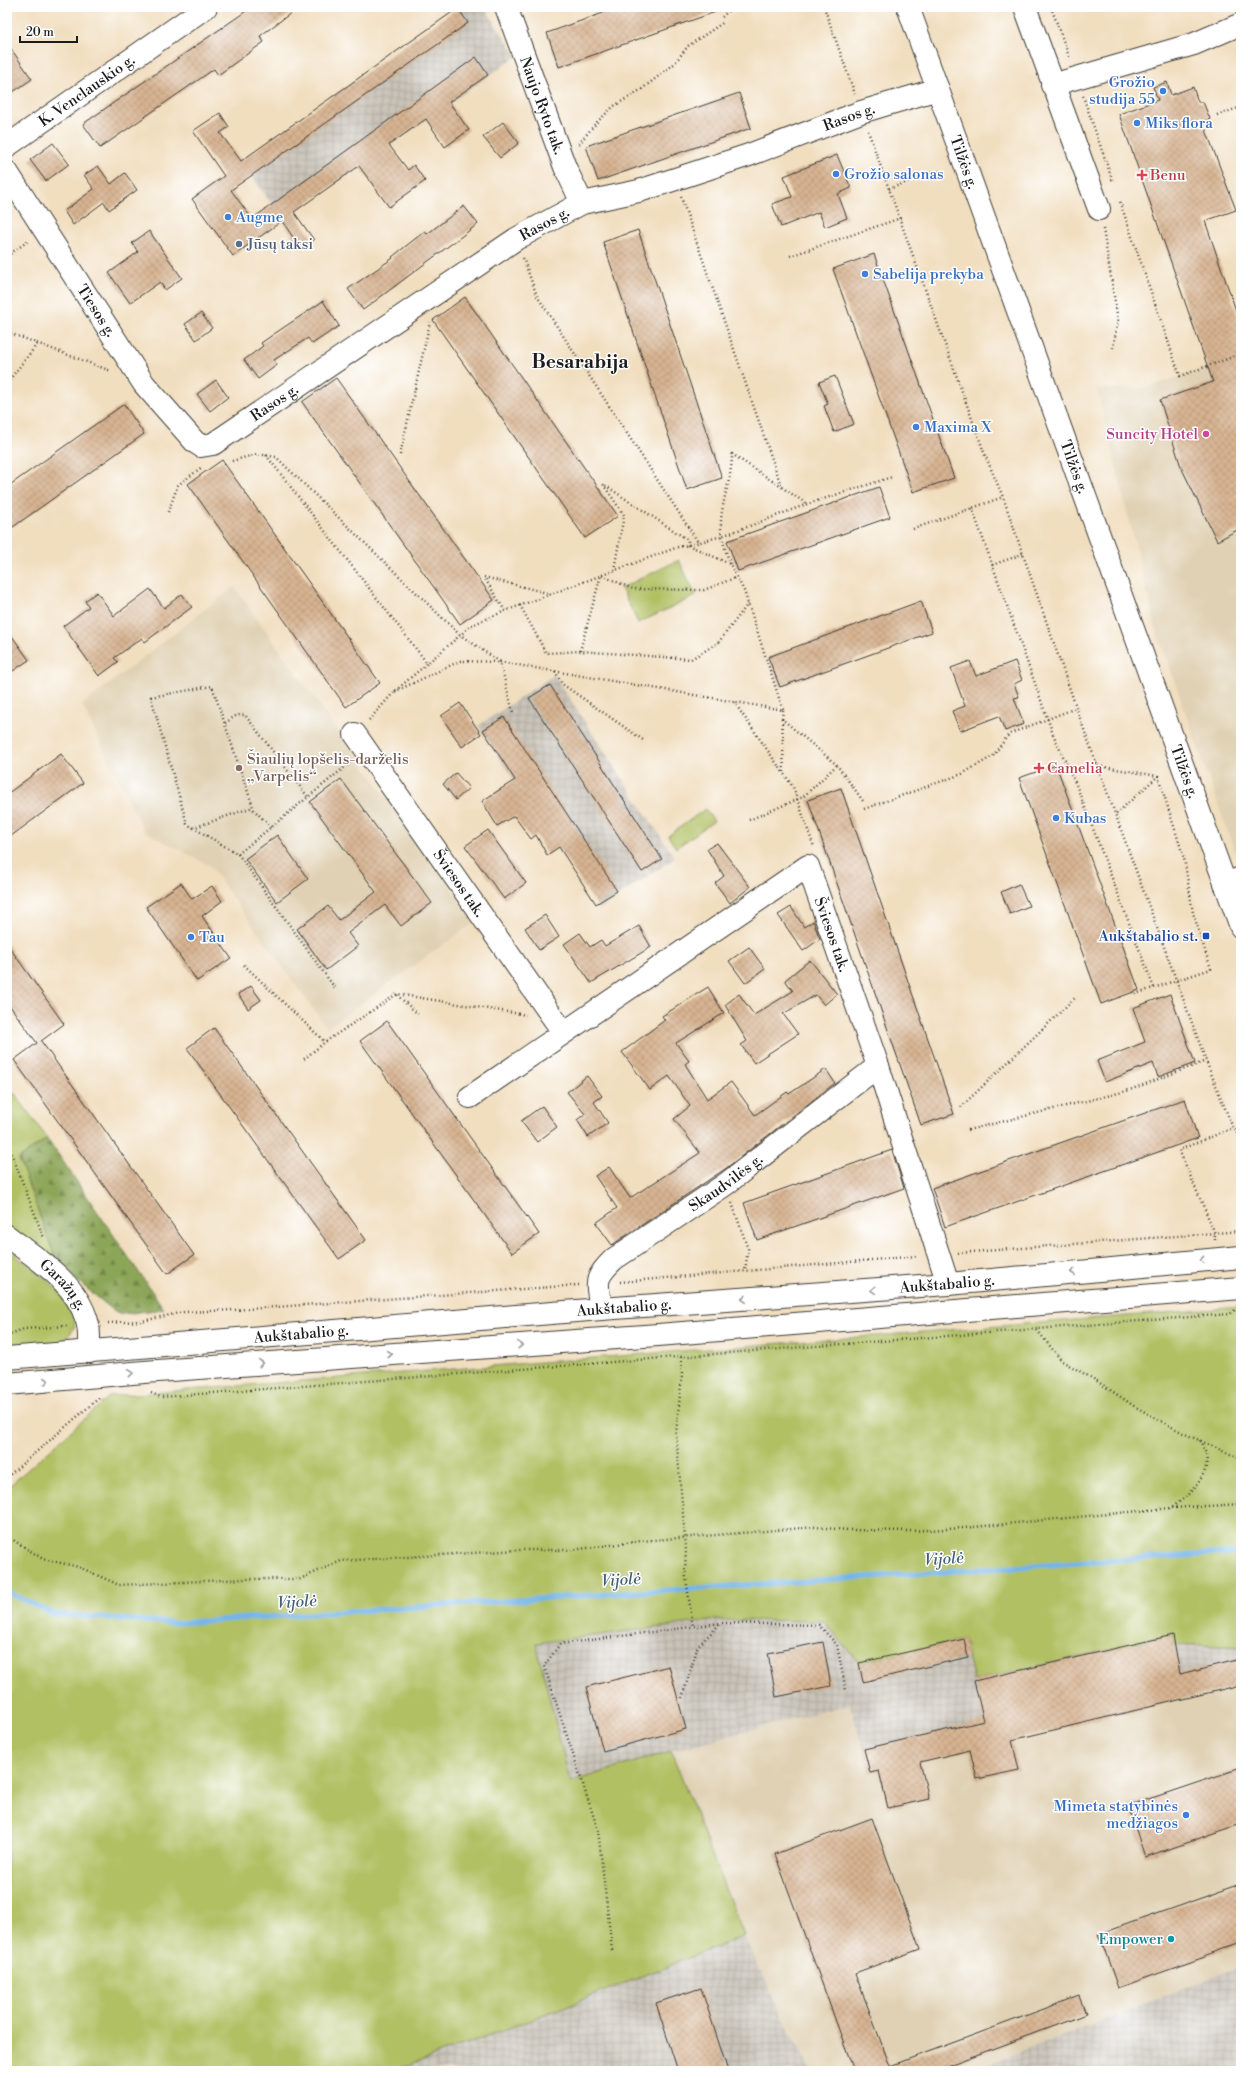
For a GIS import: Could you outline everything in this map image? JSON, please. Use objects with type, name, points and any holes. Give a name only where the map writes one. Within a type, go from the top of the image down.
[{"type":"main road","name":"K. Venclauskio g.","points":[[7,146],[206,7]]},
{"type":"main road","name":"Naujo Ryto tak.","points":[[506,7],[565,167],[582,204]]},
{"type":"main road","name":"Tilžės g.","points":[[908,7],[1233,881],[1241,927]]},
{"type":"main road","points":[[1025,7],[1052,85],[1099,209]]},
{"type":"main road","points":[[1052,85],[1194,44],[1241,24]]},
{"type":"main road","name":"Rasos g.","points":[[195,442],[201,446],[213,444],[516,239],[582,204],[639,191],[749,155],[861,112],[938,89]]},
{"type":"main road","name":"Tiesos g.","points":[[7,172],[144,384],[195,442]]},
{"type":"main road","name":"Šviesos tak.","points":[[361,742],[560,1026]]},
{"type":"main road","points":[[470,1097],[560,1026],[808,866]]},
{"type":"main road","name":"Šviesos tak.","points":[[808,866],[878,1066],[948,1284]]},
{"type":"main road","name":"Skaudvilės g.","points":[[597,1284],[600,1272],[614,1259],[726,1184],[878,1066]]},
{"type":"main road","name":"Garažų g.","points":[[7,1236],[72,1289],[88,1322],[92,1377]]},
{"type":"main road","name":"Aukštabalio g.","points":[[7,1358],[601,1309],[948,1284],[1241,1257]]},
{"type":"main road","points":[[597,1284],[601,1309]]},
{"type":"main road","name":"Aukštabalio g.","points":[[7,1384],[144,1372],[639,1336],[1241,1288]]},
{"type":"path","points":[[722,16],[732,7]]},
{"type":"path","points":[[824,7],[985,455],[1003,497],[1076,708],[1176,980],[1233,1128],[1241,1136]]},
{"type":"path","points":[[565,167],[571,154],[596,123],[614,106],[642,89],[674,64],[688,46],[724,22]]},
{"type":"path","points":[[1218,115],[1241,107]]},
{"type":"path","points":[[889,190],[936,171],[943,173]]},
{"type":"path","points":[[675,179],[782,488]]},
{"type":"path","points":[[1099,209],[1118,320],[1113,348]]},
{"type":"path","points":[[790,256],[901,218]]},
{"type":"path","points":[[7,256],[44,230]]},
{"type":"path","points":[[516,239],[537,296],[698,542]]},
{"type":"path","points":[[400,455],[437,292]]},
{"type":"path","points":[[7,332],[116,373]]},
{"type":"path","points":[[7,383],[38,344]]},
{"type":"path","points":[[1180,376],[1241,354]]},
{"type":"path","points":[[232,461],[257,454],[276,457],[459,634],[500,662],[513,712]]},
{"type":"path","points":[[784,774],[783,710],[748,604],[730,564],[722,536],[720,521],[732,472],[732,454],[808,504]]},
{"type":"path","points":[[266,455],[427,663]]},
{"type":"path","points":[[168,512],[178,485],[203,466]]},
{"type":"path","points":[[238,854],[308,797],[361,742],[394,692],[459,634],[472,625],[520,605],[614,570],[688,545],[722,536],[808,504],[892,478]]},
{"type":"path","points":[[614,570],[624,515],[603,484],[688,540],[688,545]]},
{"type":"path","points":[[913,529],[1003,497]]},
{"type":"path","points":[[972,508],[1047,719],[1077,787],[1154,988]]},
{"type":"path","points":[[688,545],[730,564]]},
{"type":"path","points":[[992,565],[1023,554]]},
{"type":"path","points":[[601,575],[633,589],[704,590],[737,577]]},
{"type":"path","points":[[580,651],[601,575]]},
{"type":"path","points":[[505,611],[484,576],[551,594]]},
{"type":"path","points":[[520,605],[546,653],[580,651],[691,659],[718,643],[748,604]]},
{"type":"path","points":[[394,692],[460,661],[500,662],[783,710]]},
{"type":"path","points":[[555,671],[562,684],[643,740]]},
{"type":"path","points":[[271,827],[253,807],[212,686],[152,697],[187,824],[238,854],[335,988]]},
{"type":"path","points":[[733,702],[793,787],[815,850],[808,866]]},
{"type":"path","points":[[864,809],[962,774],[993,756],[1009,734],[1076,708]]},
{"type":"path","points":[[225,723],[237,715],[245,715],[308,797]]},
{"type":"path","points":[[782,719],[837,765],[863,801]]},
{"type":"path","points":[[749,820],[803,797],[837,765]]},
{"type":"path","points":[[1098,766],[1158,776]]},
{"type":"path","points":[[1116,814],[1158,776]]},
{"type":"path","points":[[1135,994],[1211,969],[1193,913],[1184,858],[1158,776]]},
{"type":"path","points":[[193,828],[253,807]]},
{"type":"path","points":[[244,965],[325,1042]]},
{"type":"path","points":[[397,994],[418,1014]]},
{"type":"path","points":[[304,1059],[325,1042],[397,994],[560,1026]]},
{"type":"path","points":[[961,1107],[1076,997]]},
{"type":"path","points":[[968,1130],[1127,1091],[1206,1061]]},
{"type":"path","points":[[1216,1259],[1215,1233],[1179,1150],[1233,1128]]},
{"type":"path","points":[[7,1142],[46,1245],[48,1268]]},
{"type":"path","points":[[726,1184],[748,1249],[745,1271]]},
{"type":"path","points":[[143,1347],[142,1321],[184,1312],[234,1310],[597,1284],[938,1254],[1241,1230]]},
{"type":"path","points":[[144,1372],[145,1390],[161,1397],[1230,1314],[1236,1309]]},
{"type":"path","points":[[1036,1329],[1062,1361],[1097,1381],[1134,1406],[1241,1459]]},
{"type":"path","points":[[681,1357],[682,1375],[676,1433],[685,1538],[685,1571],[693,1627]]},
{"type":"path","points":[[7,1477],[98,1398],[104,1397]]},
{"type":"path","points":[[1171,1508],[1185,1499],[1204,1475],[1207,1456],[1200,1440]]},
{"type":"path","points":[[7,1536],[43,1559],[79,1567],[119,1585],[261,1578],[300,1579],[341,1561],[519,1550],[572,1550],[685,1538],[814,1527],[848,1530],[910,1531],[963,1528],[1171,1508],[1241,1504]]},
{"type":"path","points":[[682,1698],[698,1646],[721,1623]]},
{"type":"path","points":[[612,1950],[598,1830],[544,1666],[560,1644],[721,1623],[819,1625],[838,1646],[846,1691]]},
{"type":"shaded area","points":[[460,7],[484,7],[517,56],[283,220],[241,161]]},
{"type":"shaded area","points":[[1241,356],[1241,855],[1236,855],[1157,632],[1097,389],[1146,388]]},
{"type":"shaded area","name":"Šiaulių lopšelis-darželis „Varpelis“","points":[[234,587],[476,921],[327,1028],[210,866],[144,831],[82,705]]},
{"type":"shaded area","points":[[554,675],[675,858],[599,909],[478,726]]},
{"type":"shaded area","points":[[717,1620],[824,1621],[860,1663],[964,1639],[975,1681],[1173,1635],[1175,1644],[1241,1647],[1241,1685],[870,1773],[850,1704],[671,1751],[570,1782],[536,1643]]},
{"type":"shaded area","points":[[1241,1685],[1241,1966],[971,2071],[810,2071],[744,1936],[671,1751],[850,1704],[870,1773]]},
{"type":"shaded area","points":[[744,1936],[810,2071],[394,2071],[564,2007]]},
{"type":"shaded area","points":[[1241,1966],[1241,2071],[971,2071]]},
{"type":"green space","points":[[679,560],[696,596],[638,623],[621,588]]},
{"type":"green space","points":[[705,809],[714,821],[676,848],[668,836]]},
{"type":"green space","points":[[7,1083],[47,1138],[19,1159],[58,1265],[7,1227]]},
{"type":"green space","points":[[47,1138],[164,1309],[122,1314],[113,1310],[58,1265],[19,1159]]},
{"type":"green space","points":[[7,1249],[40,1274],[53,1286],[64,1297],[72,1309],[75,1321],[72,1331],[61,1343],[44,1347],[7,1349]]},
{"type":"green space","points":[[1241,1307],[1241,1647],[1175,1644],[1172,1635],[974,1681],[964,1639],[859,1663],[824,1621],[717,1620],[536,1643],[570,1782],[671,1751],[744,1936],[564,2007],[394,2071],[7,2071],[7,1488],[110,1396]]},
{"type":"building","points":[[252,7],[299,7],[260,36],[264,42],[218,75],[214,69],[100,148],[83,124]]},
{"type":"building","points":[[620,7],[724,7],[724,9],[559,67],[547,33]]},
{"type":"building","points":[[458,8],[468,23],[231,190],[252,219],[476,57],[488,75],[449,102],[469,130],[445,147],[426,119],[389,145],[408,170],[414,165],[425,181],[389,207],[359,166],[294,212],[314,240],[301,249],[282,221],[233,256],[192,199],[224,176],[193,131],[220,113],[229,127],[220,133],[241,161]]},
{"type":"building","points":[[7,43],[32,79],[7,96]]},
{"type":"building","points":[[1167,82],[1171,95],[1193,87],[1198,102],[1203,102],[1210,119],[1203,122],[1236,210],[1205,221],[1241,325],[1241,528],[1217,541],[1181,467],[1160,400],[1213,382],[1119,114],[1158,100],[1153,87]]},
{"type":"building","points":[[739,93],[751,128],[598,181],[586,146]]},
{"type":"building","points":[[503,122],[519,143],[500,158],[483,137]]},
{"type":"building","points":[[53,143],[69,164],[46,181],[30,160]]},
{"type":"building","points":[[837,155],[851,188],[838,194],[847,218],[825,227],[819,212],[781,227],[772,204],[792,197],[784,176]]},
{"type":"building","points":[[98,166],[111,184],[125,173],[137,190],[109,210],[104,202],[73,225],[64,211],[94,189],[84,175]]},
{"type":"building","points":[[464,206],[478,224],[363,310],[348,289],[393,258],[392,257],[425,231],[427,234]]},
{"type":"building","points":[[638,230],[722,478],[687,490],[603,242]]},
{"type":"building","points":[[149,231],[182,278],[165,290],[160,282],[130,303],[109,273],[138,252],[132,243]]},
{"type":"building","points":[[874,254],[954,478],[913,492],[833,269]]},
{"type":"building","points":[[465,297],[618,516],[585,538],[433,320]]},
{"type":"building","points":[[323,301],[339,326],[312,344],[308,338],[274,360],[277,365],[258,379],[244,360],[263,346],[261,343]]},
{"type":"building","points":[[201,313],[212,328],[196,340],[185,324]]},
{"type":"building","points":[[835,376],[854,424],[834,432],[824,406],[828,404],[819,382]]},
{"type":"building","points":[[336,378],[494,600],[460,624],[302,402]]},
{"type":"building","points":[[216,380],[228,397],[210,411],[197,394]]},
{"type":"building","points":[[124,404],[144,434],[13,527],[7,519],[7,487]]},
{"type":"building","points":[[222,460],[380,683],[346,707],[188,484]]},
{"type":"building","points":[[879,487],[890,517],[738,571],[727,541]]},
{"type":"building","points":[[150,589],[164,608],[182,594],[192,607],[145,642],[142,638],[114,658],[118,662],[99,676],[63,626],[89,607],[85,601],[97,592],[114,616]]},
{"type":"building","points":[[921,601],[932,632],[780,687],[768,657]]},
{"type":"building","points":[[7,629],[29,660],[7,675]]},
{"type":"building","points":[[970,661],[976,676],[1015,661],[1022,680],[1014,684],[1019,697],[1014,698],[1024,724],[1005,731],[999,716],[960,731],[952,711],[965,706],[951,668]]},
{"type":"building","points":[[550,685],[662,859],[642,872],[529,698]]},
{"type":"building","points":[[460,703],[481,734],[462,747],[441,716]]},
{"type":"building","points":[[504,717],[617,891],[596,904],[559,847],[547,855],[536,835],[531,839],[514,816],[497,826],[482,801],[515,780],[483,730]]},
{"type":"building","points":[[61,754],[83,783],[7,839],[7,794]]},
{"type":"building","points":[[1056,765],[1139,990],[1101,1004],[1019,778]]},
{"type":"building","points":[[456,773],[469,788],[456,800],[443,784]]},
{"type":"building","points":[[341,779],[432,903],[401,926],[385,905],[348,933],[358,946],[326,970],[297,929],[328,906],[339,920],[376,892],[310,802]]},
{"type":"building","points":[[841,788],[954,1114],[921,1125],[808,800]]},
{"type":"building","points":[[488,830],[526,883],[504,899],[465,846]]},
{"type":"building","points":[[277,835],[308,879],[277,902],[245,859]]},
{"type":"building","points":[[717,843],[750,887],[730,903],[715,883],[724,876],[707,849]]},
{"type":"building","name":"Tau","points":[[181,883],[192,899],[212,886],[222,901],[202,916],[231,958],[197,981],[146,907]]},
{"type":"building","points":[[1019,884],[1029,906],[1010,914],[1001,892]]},
{"type":"building","points":[[791,907],[804,927],[813,921],[820,939],[803,951],[778,915]]},
{"type":"building","points":[[545,915],[559,937],[539,950],[525,928]]},
{"type":"building","points":[[639,926],[651,947],[591,983],[564,944],[580,933],[590,947],[601,940],[605,946]]},
{"type":"building","points":[[7,944],[64,1024],[41,1041],[194,1255],[167,1274],[14,1060],[37,1043],[7,1002]]},
{"type":"building","points":[[749,947],[765,969],[745,983],[729,961]]},
{"type":"building","points":[[810,960],[837,994],[824,1005],[816,995],[783,1014],[798,1034],[754,1063],[741,1045],[747,1041],[725,1005],[739,994],[754,1015],[793,991],[785,980]]},
{"type":"building","points":[[251,986],[261,1000],[248,1009],[238,994]]},
{"type":"building","points":[[708,987],[724,1013],[676,1043],[689,1061],[685,1064],[707,1099],[731,1082],[755,1115],[787,1092],[789,1094],[826,1069],[835,1083],[725,1169],[612,1245],[596,1223],[617,1208],[595,1176],[609,1167],[630,1198],[700,1153],[674,1119],[690,1106],[669,1076],[650,1090],[622,1052],[665,1020],[662,1016]]},
{"type":"building","points":[[1170,994],[1195,1063],[1158,1077],[1153,1063],[1105,1082],[1097,1061],[1145,1042],[1133,1008]]},
{"type":"building","points":[[387,1021],[539,1234],[512,1253],[360,1041]]},
{"type":"building","points":[[214,1028],[366,1240],[339,1259],[187,1048]]},
{"type":"building","points":[[587,1076],[602,1096],[594,1102],[608,1123],[588,1137],[577,1120],[585,1114],[567,1092]]},
{"type":"building","points":[[1185,1099],[1198,1138],[945,1227],[932,1188]]},
{"type":"building","points":[[542,1106],[557,1127],[537,1142],[521,1121]]},
{"type":"building","points":[[892,1150],[904,1188],[757,1240],[744,1203]]},
{"type":"building","points":[[1173,1635],[1180,1674],[1241,1659],[1241,1685],[1012,1740],[1019,1770],[977,1779],[970,1750],[920,1762],[929,1799],[888,1808],[879,1771],[870,1773],[864,1749],[984,1721],[974,1681]]},
{"type":"building","points":[[964,1639],[968,1657],[863,1682],[859,1663]]},
{"type":"building","points":[[823,1642],[831,1686],[776,1697],[768,1653]]},
{"type":"building","points":[[669,1666],[686,1729],[603,1751],[586,1687]]},
{"type":"building","name":"Mimeta statybinės medžiagos","points":[[1241,1768],[1241,1824],[1145,1857],[1128,1806]]},
{"type":"building","points":[[872,1818],[920,1949],[855,1973],[890,2066],[1079,1996],[1086,2014],[933,2071],[854,2071],[775,1854]]},
{"type":"building","name":"Empower","points":[[1241,1884],[1241,1944],[1118,1988],[1099,1934]]},
{"type":"building","points":[[701,1988],[728,2071],[678,2071],[656,2003]]},
{"type":"waterway","name":"Vijolė","points":[[7,1592],[53,1614],[175,1623],[1241,1552]]},
{"type":"place","name":"Grožio studija 55","points":[[1163,91]]},
{"type":"place","name":"Miks flora","points":[[1137,123]]},
{"type":"place","name":"Grožio salonas","points":[[836,174]]},
{"type":"place","name":"Benu","points":[[1142,175]]},
{"type":"place","name":"Augme","points":[[228,217]]},
{"type":"place","name":"Jūsų taksi","points":[[239,244]]},
{"type":"place","name":"Sabelija prekyba","points":[[865,274]]},
{"type":"place","name":"Maxima X","points":[[916,427]]},
{"type":"place","name":"Suncity Hotel","points":[[1206,434]]},
{"type":"place","name":"Šiaulių lopšelis-darželis „Varpelis“","points":[[239,768]]},
{"type":"place","name":"Camelia","points":[[1039,768]]},
{"type":"place","name":"Kubas","points":[[1056,818]]},
{"type":"place","name":"Aukštabalio st.","points":[[1206,936]]},
{"type":"place","name":"Tau","points":[[191,937]]},
{"type":"place","name":"Mimeta statybinės medžiagos","points":[[1186,1815]]},
{"type":"place","name":"Empower","points":[[1171,1939]]},
{"type":"district","name":"Besarabija","points":[[580,362]]}]
